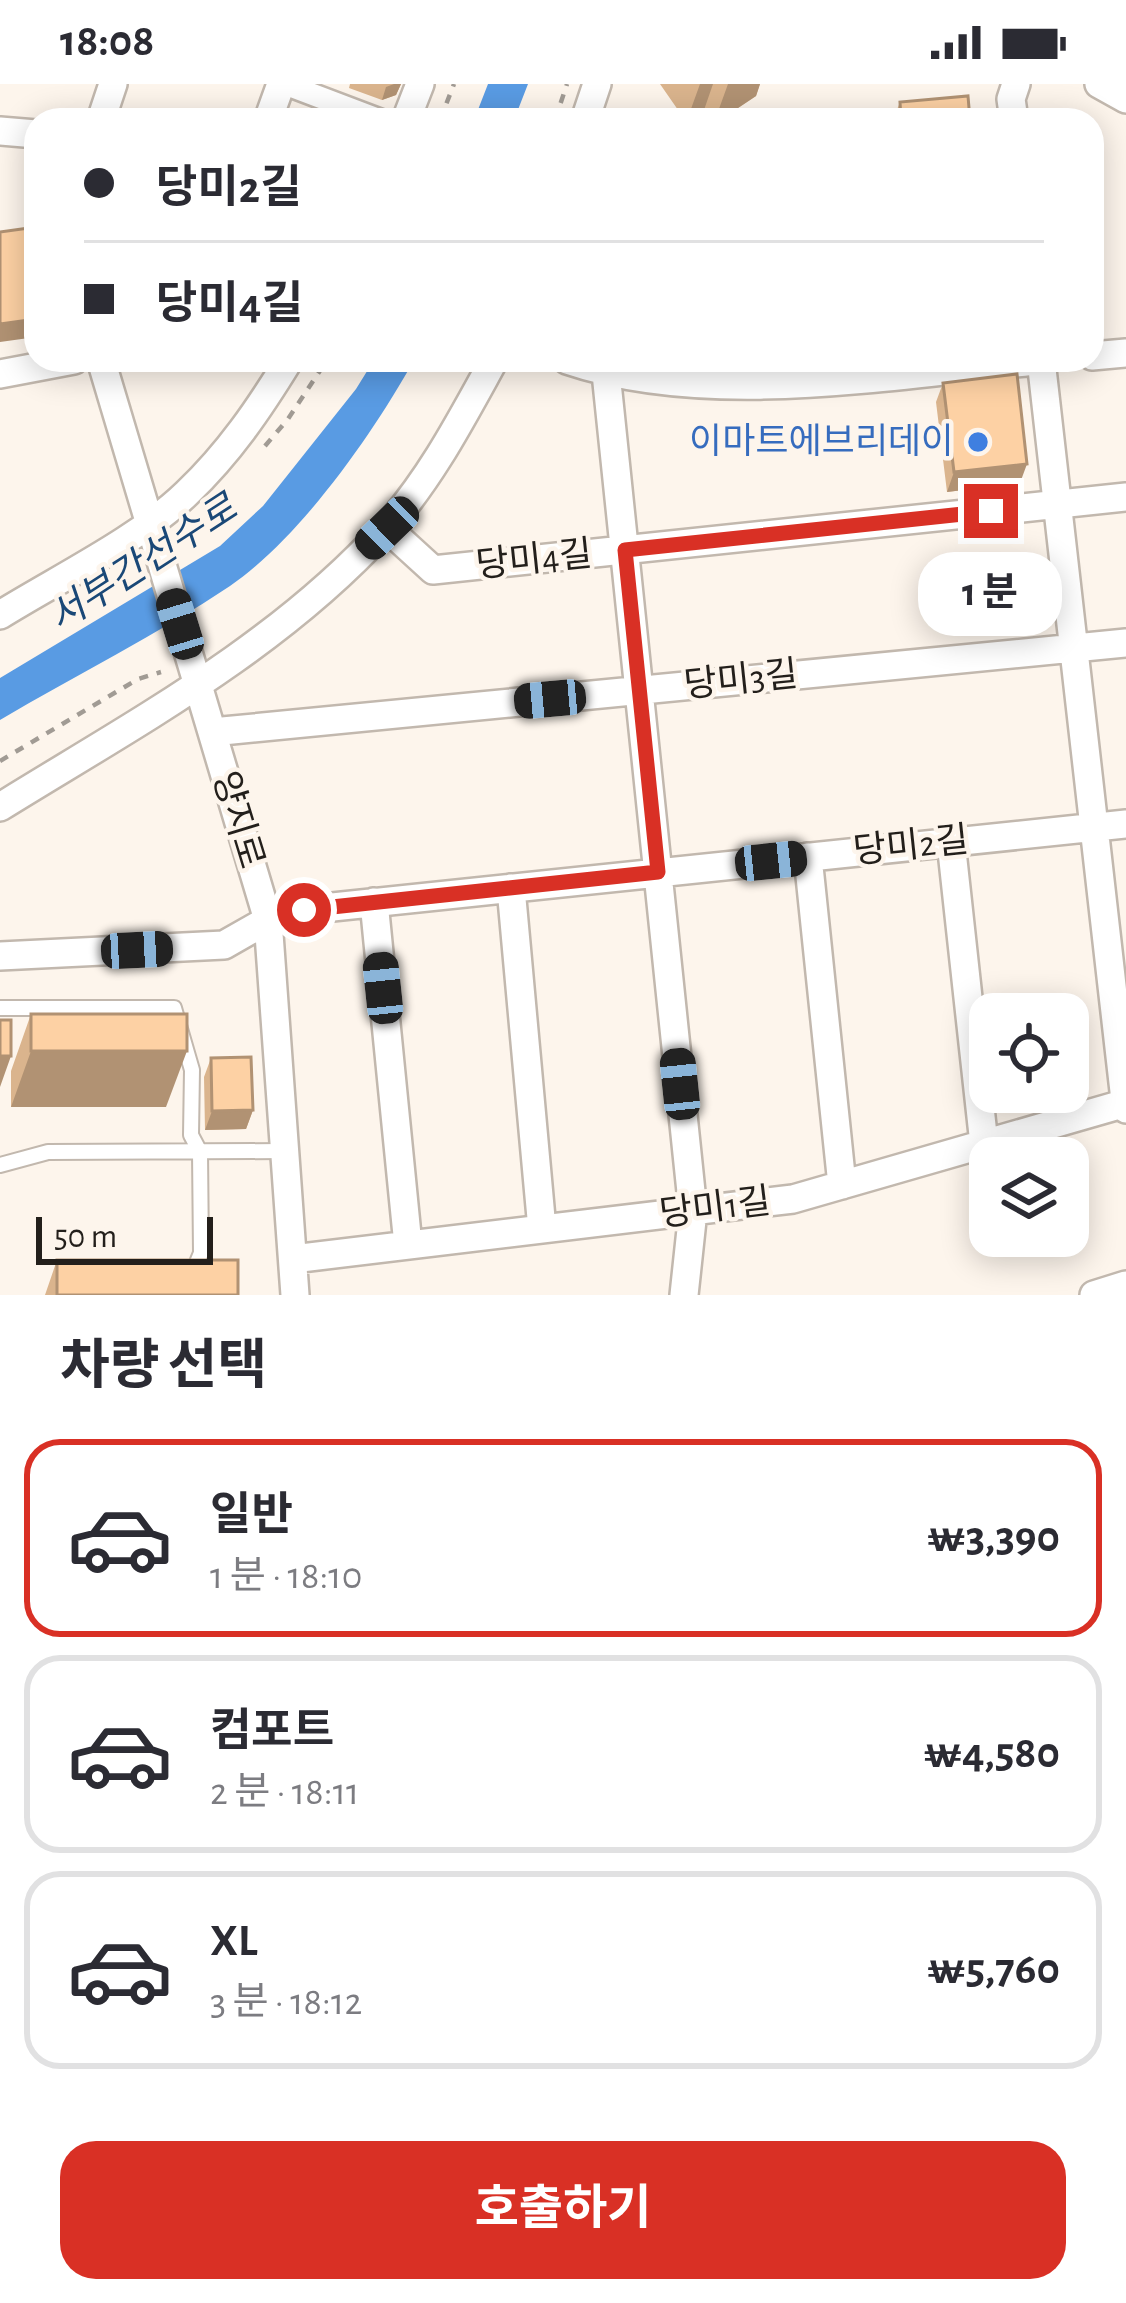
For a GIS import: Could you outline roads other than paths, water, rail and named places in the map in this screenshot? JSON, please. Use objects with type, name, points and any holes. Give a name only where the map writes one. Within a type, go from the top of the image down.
[{"type":"street","points":[[283,84],[348,108]]},
{"type":"street","points":[[1099,84],[1126,99]]},
{"type":"street","name":"양지로","points":[[105,372],[268,920],[295,1295]]},
{"type":"street","points":[[0,615],[152,532],[248,428],[282,372]]},
{"type":"street","points":[[0,807],[195,675],[297,614],[387,528],[442,453],[487,372]]},
{"type":"street","points":[[600,372],[769,387],[806,372]]},
{"type":"street","points":[[1044,372],[1126,1105]]},
{"type":"street","points":[[606,374],[693,1210],[684,1295]]},
{"type":"street","name":"당미4길","points":[[387,528],[434,570],[1126,497]]},
{"type":"street","name":"당미3길","points":[[212,732],[1126,643]]},
{"type":"street","name":"당미2길","points":[[0,956],[224,945],[268,920],[304,910],[1126,824]]},
{"type":"street","points":[[951,842],[983,1137]]},
{"type":"street","points":[[808,857],[842,1185]]},
{"type":"street","points":[[511,888],[542,1229]]},
{"type":"street","points":[[374,902],[408,1245]]},
{"type":"street","name":"당미1길","points":[[1009,1137],[1126,1105]]},
{"type":"street","name":"당미1길","points":[[292,1259],[793,1199],[969,1148]]},
{"type":"street","points":[[1094,1295],[1126,1285]]},
{"type":"lane","points":[[0,1008],[174,1008],[192,1070],[191,1135],[200,1152],[201,1253],[196,1265]]},
{"type":"lane","points":[[0,1165],[48,1152],[285,1151]]},
{"type":"water","points":[[488,84],[528,84],[519,108],[479,108]]},
{"type":"water","points":[[367,372],[407,372],[333,483],[283,541],[202,604],[0,720],[0,678],[220,546],[263,506]]},
{"type":"place","name":"이마트에브리데이","points":[[978,442]]},
{"type":"water label","name":"서부간선수로","points":[[143,564]]}]
